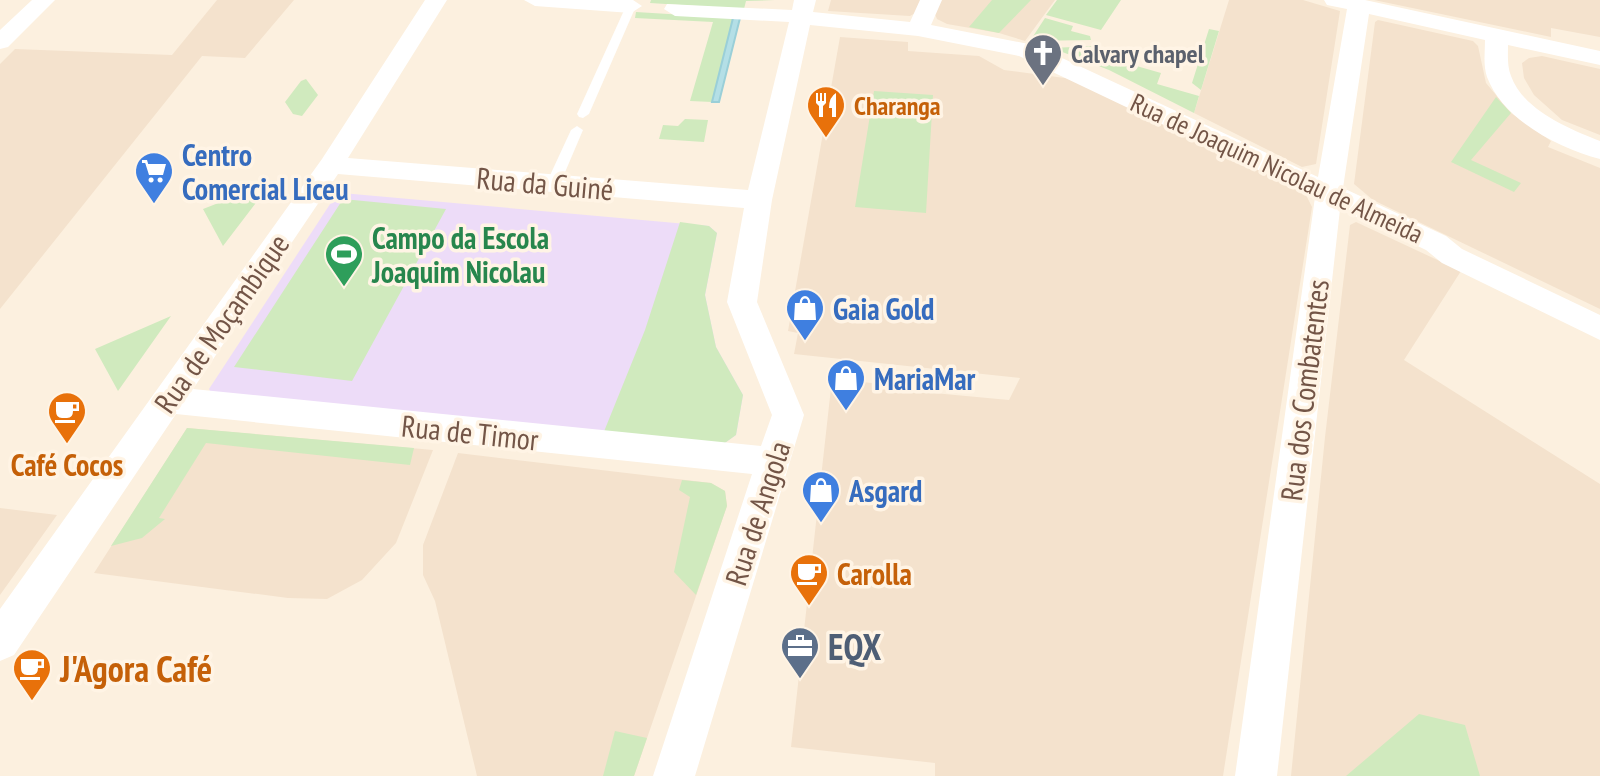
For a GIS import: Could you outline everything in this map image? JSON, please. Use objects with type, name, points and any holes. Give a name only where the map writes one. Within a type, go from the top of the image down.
[{"type":"street","points":[[0,42],[44,0]]},
{"type":"street","name":"Rua de Moçambique","points":[[0,642],[331,165],[436,0]]},
{"type":"street","points":[[535,0],[631,6]]},
{"type":"street","points":[[918,29],[931,0]]},
{"type":"street","points":[[1347,3],[1600,58]]},
{"type":"street","name":"Rua dos Combatentes","points":[[1256,776],[1329,191],[1347,3]]},
{"type":"street","name":"Rua de Joaquim Nicolau de Almeida","points":[[675,9],[802,9],[1026,50],[1329,191],[1600,328]]},
{"type":"street","name":"Rua de Angola","points":[[674,776],[788,415],[742,302],[759,200],[802,9]]},
{"type":"street","points":[[1496,36],[1499,78],[1522,106],[1563,136],[1600,151]]},
{"type":"street","name":"Rua da Guiné","points":[[331,165],[759,200]]},
{"type":"street","name":"Rua de Timor","points":[[167,400],[773,462]]},
{"type":"lane","points":[[583,114],[631,6]]},
{"type":"lane","points":[[553,184],[577,130]]},
{"type":"shaded area","points":[[217,0],[294,0],[245,58],[202,56],[0,309],[0,64],[15,49],[172,55]]},
{"type":"shaded area","points":[[831,0],[923,0],[919,11],[910,16],[828,11]]},
{"type":"shaded area","points":[[940,0],[1055,0],[1025,41],[947,24],[937,19],[934,12]]},
{"type":"shaded area","points":[[1229,0],[1303,0],[1340,11],[1316,164],[1302,167],[1194,113]]},
{"type":"shaded area","points":[[1374,0],[1600,0],[1600,37],[1551,28],[1551,37]]},
{"type":"shaded area","points":[[1378,20],[1473,41],[1478,46],[1486,83],[1511,113],[1551,141],[1548,147],[1600,168],[1600,309],[1373,200],[1354,184],[1375,22]]},
{"type":"shaded area","points":[[840,37],[908,42],[908,51],[979,56],[1004,70],[1072,79],[1302,191],[1307,197],[1312,207],[1223,776],[935,776],[935,763],[791,747],[832,379],[1009,400],[1020,378],[794,354],[798,333],[788,331]]},
{"type":"shaded area","points":[[1542,56],[1600,69],[1600,135],[1562,120],[1534,95],[1524,78],[1522,63],[1529,58]]},
{"type":"shaded area","points":[[342,193],[709,226],[717,233],[705,295],[716,347],[743,395],[736,435],[722,445],[212,395],[209,389],[336,195]]},
{"type":"shaded area","points":[[1356,222],[1461,271],[1404,360],[1600,484],[1600,776],[1291,776],[1325,437],[1350,225]]},
{"type":"shaded area","points":[[187,428],[433,450],[396,543],[362,580],[327,599],[288,598],[94,573]]},
{"type":"shaded area","points":[[458,453],[711,483],[725,491],[727,506],[634,776],[477,776],[435,601],[423,575],[423,545]]},
{"type":"shaded area","points":[[0,508],[57,515],[0,595]]},
{"type":"green space","points":[[651,0],[775,0],[746,1],[744,9],[650,3]]},
{"type":"green space","points":[[992,0],[1031,0],[999,33],[969,27]]},
{"type":"green space","points":[[1057,0],[1121,0],[1101,30],[1046,15]]},
{"type":"green space","points":[[636,12],[733,18],[712,102],[690,101],[713,22],[635,18]]},
{"type":"green space","points":[[1045,18],[1073,26],[1071,31],[1090,36],[1091,40],[1030,41]]},
{"type":"green space","points":[[1209,29],[1219,31],[1201,90],[1192,83]]},
{"type":"green space","points":[[1093,46],[1098,55],[1161,73],[1157,84],[1199,96],[1194,113],[1109,70],[1052,48]]},
{"type":"green space","points":[[306,79],[318,95],[302,116],[293,114],[285,102]]},
{"type":"green space","points":[[874,91],[933,95],[926,213],[855,207]]},
{"type":"green space","points":[[1496,97],[1511,113],[1471,160],[1521,183],[1514,192],[1451,162]]},
{"type":"green space","points":[[685,119],[708,120],[704,142],[659,139],[663,125],[678,126]]},
{"type":"green space","points":[[239,195],[258,200],[223,246],[203,209]]},
{"type":"green space","name":"Campo da Escola Joaquim Nicolau","points":[[343,199],[446,209],[352,381],[234,367]]},
{"type":"green space","points":[[680,222],[709,226],[717,233],[705,295],[716,347],[743,395],[736,435],[722,445],[603,434],[645,330]]},
{"type":"green space","points":[[171,316],[118,391],[95,349]]},
{"type":"green space","points":[[187,428],[414,448],[410,465],[206,443],[159,518],[165,519],[142,538],[111,546]]},
{"type":"green space","points":[[682,480],[711,483],[725,491],[727,506],[696,595],[674,572],[690,497],[679,490]]},
{"type":"green space","points":[[1419,714],[1465,725],[1480,776],[1346,776]]},
{"type":"green space","points":[[615,731],[647,738],[634,776],[603,776]]},
{"type":"water","points":[[733,18],[740,18],[719,102],[712,102]]},
{"type":"place","name":"Calvary chapel","points":[[1043,87]]},
{"type":"place","name":"Charanga","points":[[826,139]]},
{"type":"place","name":"Centro Comercial Liceu","points":[[154,205]]},
{"type":"place","name":"Campo da Escola Joaquim Nicolau","points":[[344,288]]},
{"type":"place","name":"Gaia Gold","points":[[805,342]]},
{"type":"place","name":"MariaMar","points":[[846,412]]},
{"type":"place","name":"Café Cocos","points":[[67,445]]},
{"type":"place","name":"Asgard","points":[[821,524]]},
{"type":"place","name":"Carolla","points":[[809,607]]},
{"type":"place","name":"EQX","points":[[800,680]]},
{"type":"place","name":"J'Agora Café","points":[[32,702]]}]
